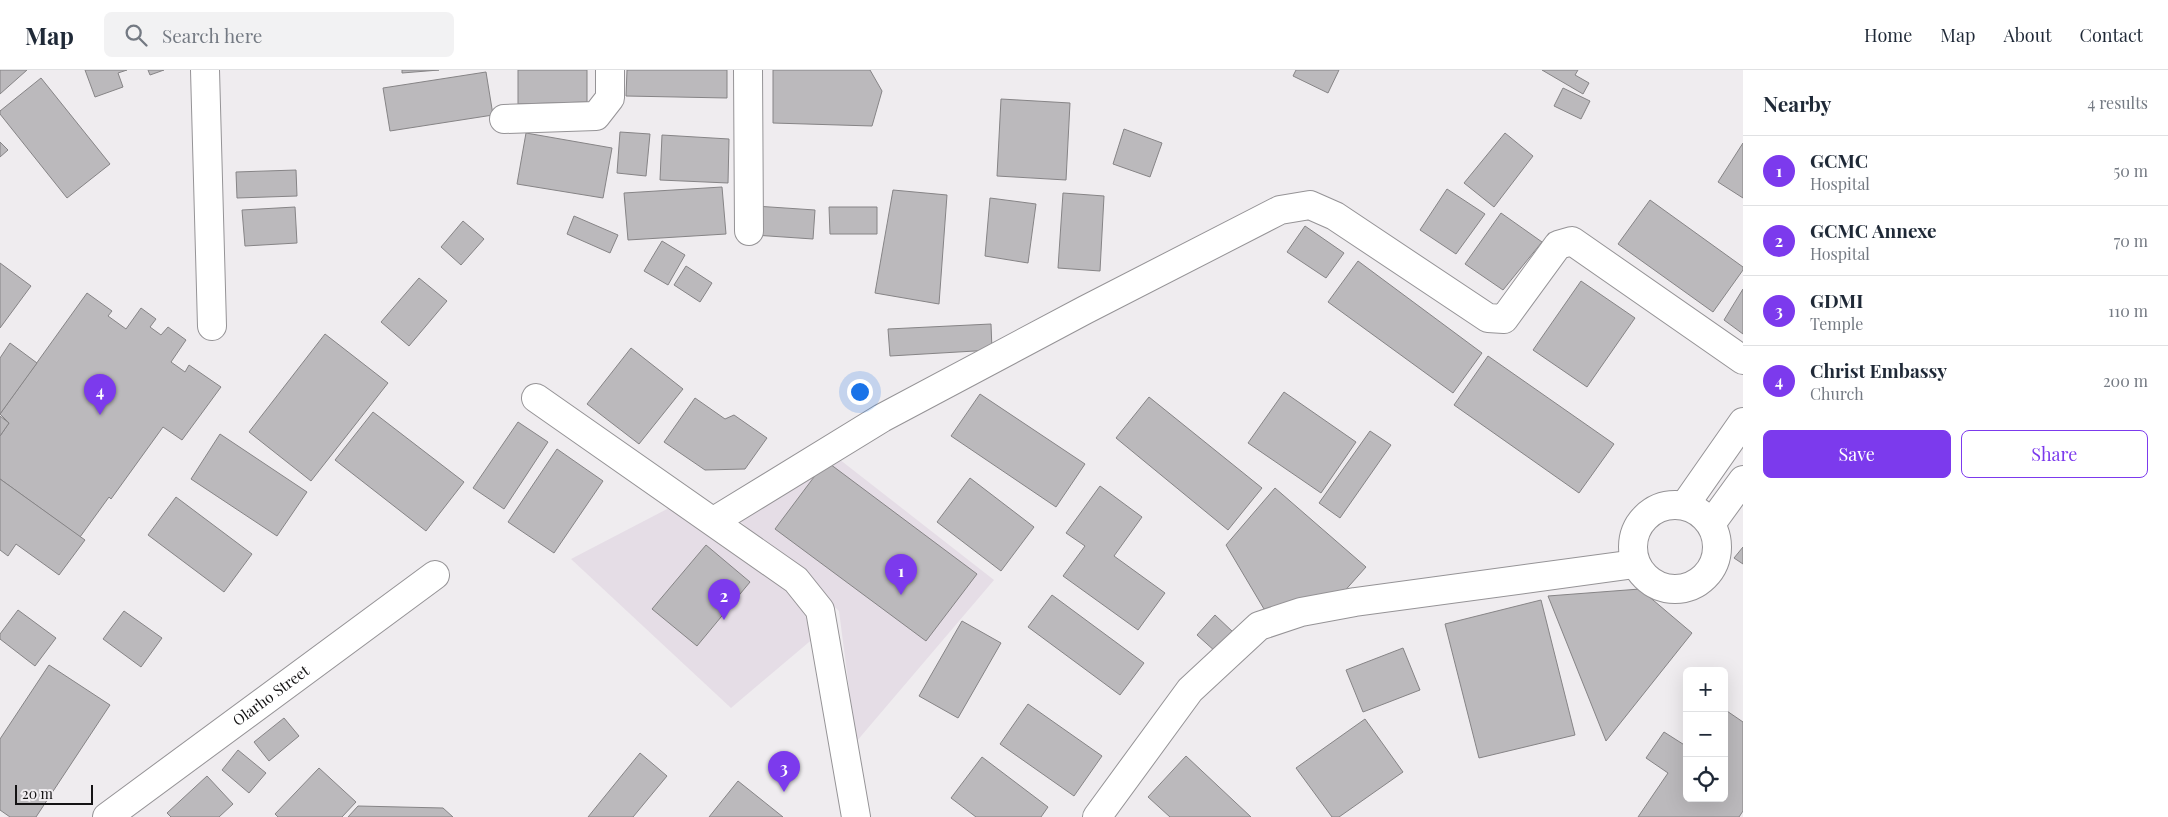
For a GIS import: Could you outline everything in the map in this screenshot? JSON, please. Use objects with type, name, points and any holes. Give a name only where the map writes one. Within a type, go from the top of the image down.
[{"type":"street","points":[[205,70],[212,326]]},
{"type":"street","points":[[504,119],[596,116],[610,98],[610,70]]},
{"type":"street","points":[[748,70],[749,231]]},
{"type":"street","points":[[714,521],[882,418],[1084,310],[1271,214],[1295,207],[1310,205],[1335,216],[1488,318],[1504,319],[1558,245],[1572,241],[1743,360]]},
{"type":"street","points":[[536,398],[796,580],[820,610],[856,817]]},
{"type":"street","points":[[1685,505],[1743,422]]},
{"type":"street","points":[[1711,524],[1743,480]]},
{"type":"street","points":[[1666,505],[1685,505],[1700,512],[1711,524],[1718,547],[1712,569],[1695,585],[1672,590],[1650,582],[1635,564],[1632,546],[1636,527],[1648,513],[1666,505]]},
{"type":"street","points":[[1097,817],[1190,690],[1259,626],[1302,612],[1355,602],[1635,564]]},
{"type":"street","name":"Olarho Street","points":[[107,817],[435,575]]},
{"type":"shaded area","points":[[830,452],[994,580],[856,742],[839,611],[740,521]]},
{"type":"shaded area","points":[[669,508],[806,604],[815,637],[731,708],[571,559]]},
{"type":"building","points":[[0,70],[27,70],[0,94]]},
{"type":"building","points":[[85,70],[127,70],[118,73],[123,87],[95,97]]},
{"type":"building","points":[[148,70],[164,70],[150,75]]},
{"type":"building","points":[[402,70],[439,70],[402,73]]},
{"type":"building","points":[[518,70],[587,70],[587,102],[518,104]]},
{"type":"building","points":[[627,70],[727,70],[727,98],[626,96]]},
{"type":"building","points":[[773,70],[870,70],[882,91],[872,126],[773,123]]},
{"type":"building","points":[[1296,70],[1339,70],[1328,93],[1293,76]]},
{"type":"building","points":[[1542,70],[1578,70],[1575,75],[1589,83],[1583,94]]},
{"type":"building","points":[[486,72],[493,115],[390,131],[383,88]]},
{"type":"building","points":[[41,78],[110,164],[67,198],[0,114],[0,111]]},
{"type":"building","points":[[1563,88],[1590,101],[1581,119],[1554,106]]},
{"type":"building","points":[[1001,99],[1070,103],[1066,180],[997,176]]},
{"type":"building","points":[[1124,129],[1162,143],[1150,177],[1113,164]]},
{"type":"building","points":[[620,132],[650,134],[646,176],[617,173]]},
{"type":"building","points":[[526,133],[612,148],[603,198],[517,184]]},
{"type":"building","points":[[1505,133],[1533,156],[1494,207],[1464,183]]},
{"type":"building","points":[[662,135],[729,139],[728,183],[660,180]]},
{"type":"building","points":[[0,142],[8,150],[0,157]]},
{"type":"building","points":[[1743,143],[1743,198],[1718,182]]},
{"type":"building","points":[[296,170],[297,196],[237,198],[236,172]]},
{"type":"building","points":[[722,187],[726,234],[628,240],[624,193]]},
{"type":"building","points":[[1447,189],[1485,214],[1456,254],[1420,230]]},
{"type":"building","points":[[893,190],[947,195],[939,304],[875,293]]},
{"type":"building","points":[[1063,193],[1104,196],[1100,271],[1058,268]]},
{"type":"building","points":[[990,198],[1036,204],[1028,263],[985,256]]},
{"type":"building","points":[[1650,200],[1743,267],[1743,270],[1713,312],[1618,244]]},
{"type":"building","points":[[755,206],[815,210],[813,239],[754,235]]},
{"type":"building","points":[[295,207],[297,243],[245,246],[242,210]]},
{"type":"building","points":[[829,207],[877,207],[877,234],[830,234]]},
{"type":"building","points":[[1501,213],[1542,242],[1503,290],[1465,264]]},
{"type":"building","points":[[574,216],[618,235],[610,253],[567,234]]},
{"type":"building","points":[[463,221],[484,239],[461,265],[441,247]]},
{"type":"building","points":[[1305,226],[1344,253],[1326,278],[1287,252]]},
{"type":"building","points":[[662,241],[685,255],[668,285],[644,271]]},
{"type":"building","points":[[1358,261],[1482,353],[1453,393],[1328,302]]},
{"type":"building","points":[[0,263],[31,286],[0,328]]},
{"type":"building","points":[[686,266],[712,283],[700,302],[674,285]]},
{"type":"building","points":[[419,278],[447,301],[409,346],[381,322]]},
{"type":"building","points":[[1581,281],[1635,318],[1587,387],[1533,350]]},
{"type":"building","points":[[1743,289],[1743,334],[1724,320]]},
{"type":"building","points":[[87,293],[112,311],[108,316],[126,329],[141,308],[156,319],[150,327],[161,335],[168,327],[186,340],[171,362],[185,372],[189,365],[221,387],[182,440],[163,427],[111,499],[109,497],[80,537],[0,479],[0,436],[9,423],[0,414]]},
{"type":"building","points":[[991,324],[992,350],[890,356],[888,329]]},
{"type":"building","points":[[325,334],[388,383],[311,481],[249,432]]},
{"type":"building","points":[[10,343],[37,363],[0,414],[0,358]]},
{"type":"building","points":[[631,348],[683,389],[639,444],[587,404]]},
{"type":"building","points":[[1488,356],[1614,444],[1579,493],[1454,405]]},
{"type":"building","points":[[1284,392],[1356,442],[1321,493],[1248,443]]},
{"type":"building","points":[[980,394],[1085,464],[1056,507],[951,436]]},
{"type":"building","points":[[1149,397],[1262,488],[1228,530],[1116,438]]},
{"type":"building","points":[[695,398],[725,419],[734,415],[767,438],[745,469],[705,470],[664,442]]},
{"type":"building","points":[[373,412],[464,482],[426,531],[335,460]]},
{"type":"building","points":[[0,416],[9,423],[0,436]]},
{"type":"building","points":[[518,422],[548,442],[504,509],[473,488]]},
{"type":"building","points":[[1370,431],[1391,445],[1340,518],[1319,503]]},
{"type":"building","points":[[220,434],[307,492],[277,536],[191,479]]},
{"type":"building","points":[[557,449],[603,481],[554,553],[508,522]]},
{"type":"building","points":[[826,461],[977,574],[926,641],[775,529]]},
{"type":"building","points":[[970,478],[1034,527],[1001,571],[937,522]]},
{"type":"building","points":[[0,479],[85,540],[59,575],[16,544],[8,556],[0,550]]},
{"type":"building","points":[[1100,486],[1142,517],[1114,556],[1165,593],[1138,630],[1063,576],[1085,546],[1066,533]]},
{"type":"building","points":[[1275,488],[1366,567],[1341,595],[1264,609],[1226,545]]},
{"type":"building","points":[[176,497],[252,554],[224,592],[148,535]]},
{"type":"building","points":[[706,545],[750,582],[697,646],[652,609]]},
{"type":"building","points":[[1743,547],[1743,564],[1734,558]]},
{"type":"building","points":[[1640,589],[1692,633],[1606,741],[1548,596]]},
{"type":"building","points":[[1052,595],[1144,663],[1120,695],[1028,627]]},
{"type":"building","points":[[1541,600],[1575,735],[1479,758],[1445,624]]},
{"type":"building","points":[[18,610],[56,638],[35,666],[0,639],[0,634]]},
{"type":"building","points":[[124,611],[162,638],[141,667],[103,639]]},
{"type":"building","points":[[1215,615],[1234,633],[1216,652],[1197,635]]},
{"type":"building","points":[[962,621],[1001,643],[958,718],[919,696]]},
{"type":"building","points":[[1403,648],[1420,690],[1363,712],[1346,670]]},
{"type":"building","points":[[49,665],[110,705],[36,817],[10,817],[0,810],[0,739]]},
{"type":"building","points":[[1028,704],[1102,756],[1074,796],[1000,744]]},
{"type":"building","points":[[1728,712],[1743,722],[1743,811],[1739,817],[1638,817],[1668,773],[1646,758],[1664,732],[1683,744],[1683,802],[1728,802]]},
{"type":"building","points":[[284,718],[299,736],[269,761],[254,742]]},
{"type":"building","points":[[1365,719],[1403,772],[1339,817],[1332,817],[1296,768]]},
{"type":"building","points":[[238,750],[266,773],[249,793],[222,770]]},
{"type":"building","points":[[640,753],[667,776],[633,817],[588,817]]},
{"type":"building","points":[[1186,756],[1251,817],[1170,817],[1148,797]]},
{"type":"building","points":[[982,757],[1048,807],[1041,817],[976,817],[951,798]]},
{"type":"building","points":[[319,768],[356,802],[342,817],[278,817],[275,814]]},
{"type":"building","points":[[207,776],[233,804],[219,817],[171,817],[167,813]]},
{"type":"building","points":[[738,781],[783,817],[709,817]]},
{"type":"building","points":[[358,806],[443,808],[453,817],[348,817]]},
{"type":"place","name":"Christ Embassy","points":[[100,415]]},
{"type":"place","name":"GCMC","points":[[901,595]]},
{"type":"place","name":"GCMC Annexe","points":[[724,620]]},
{"type":"place","name":"GDMI","points":[[784,792]]}]
